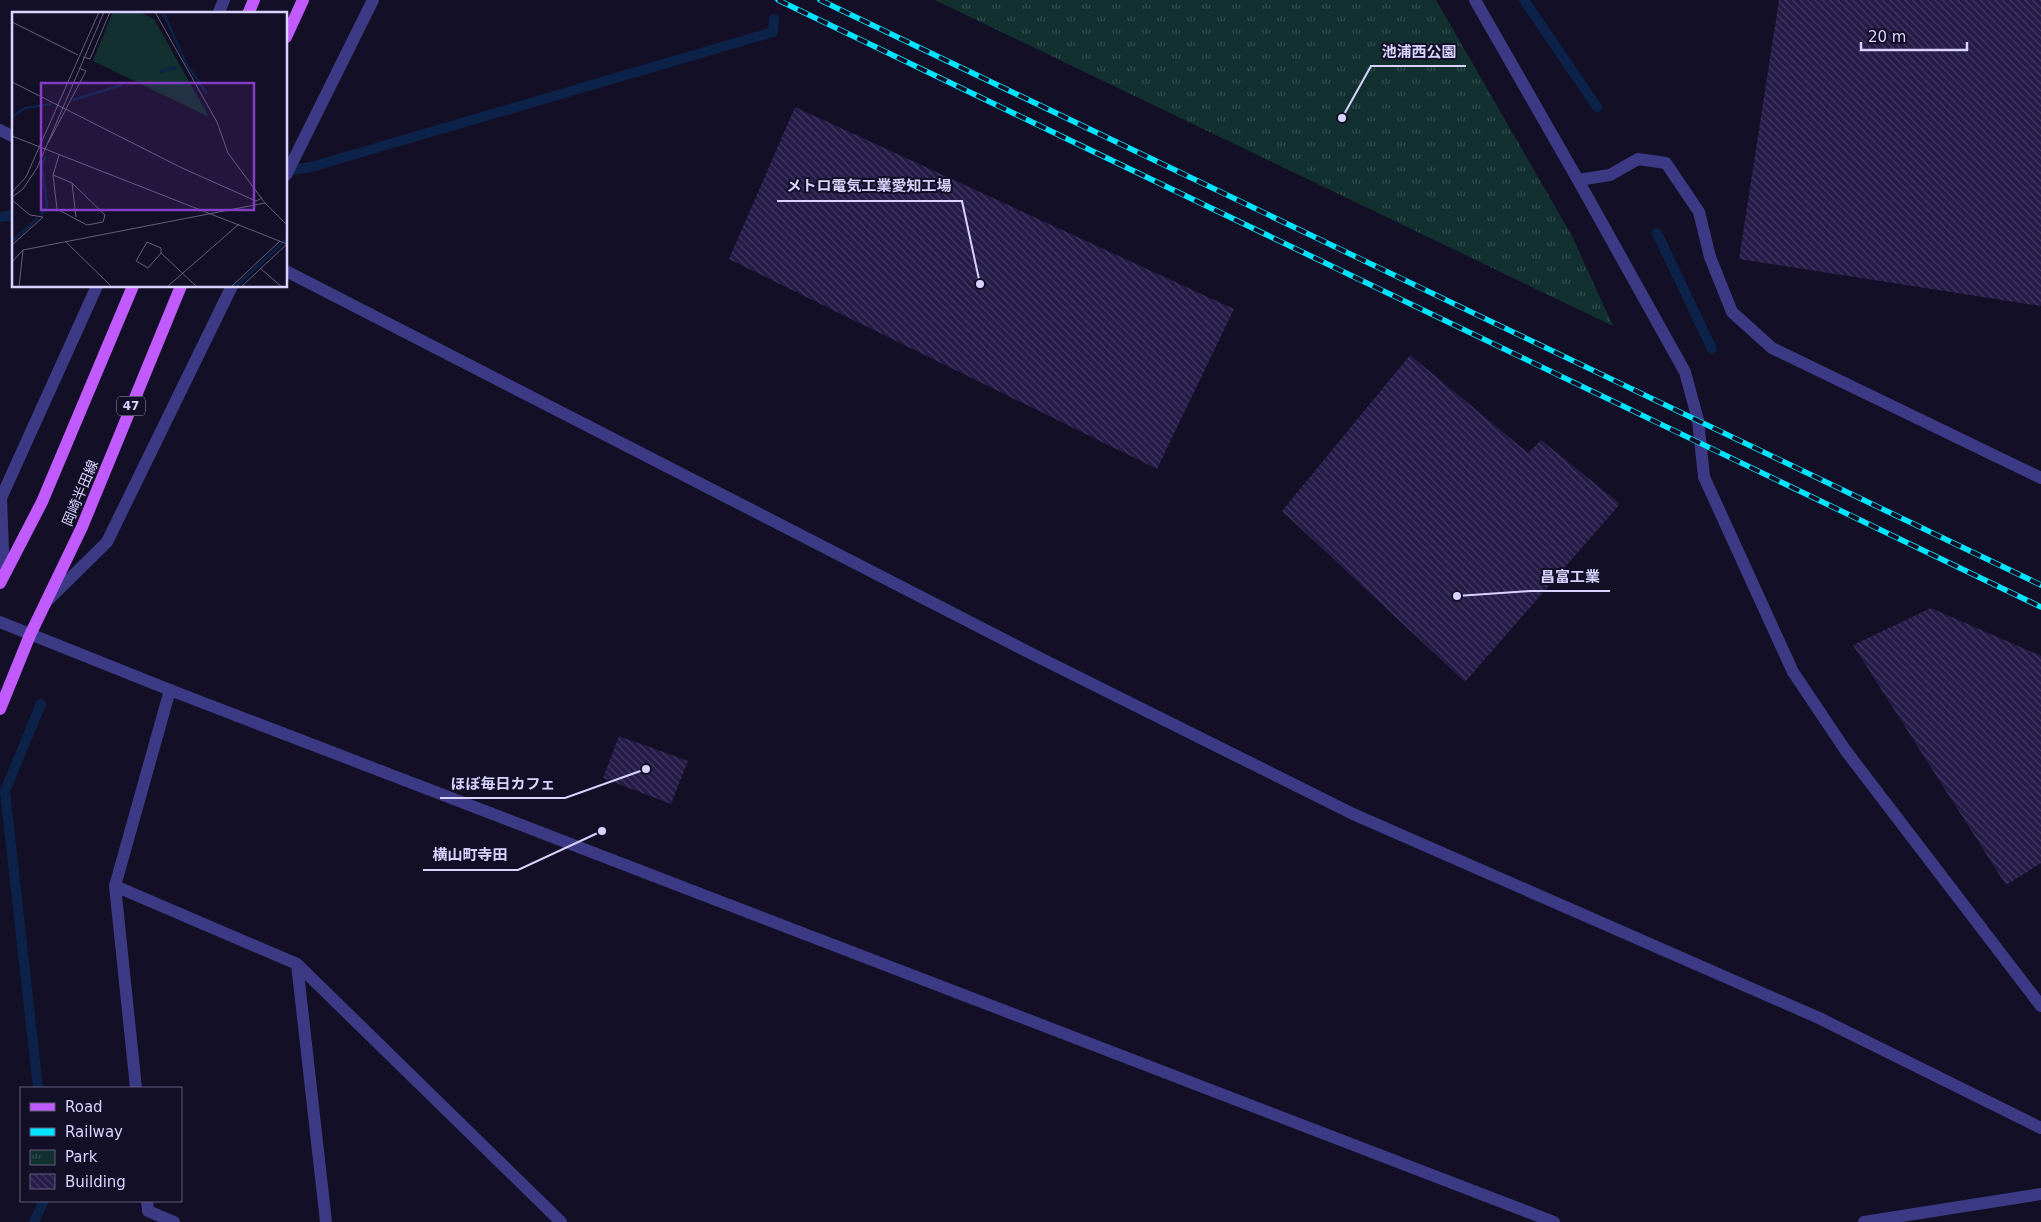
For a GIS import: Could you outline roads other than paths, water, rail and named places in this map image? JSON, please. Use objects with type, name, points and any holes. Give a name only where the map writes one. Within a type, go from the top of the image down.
[{"type":"main road","points":[[249,12],[254,0]]},
{"type":"main road","points":[[288,33],[303,0]]},
{"type":"main road","points":[[2,579],[42,502],[132,288]]},
{"type":"main road","name":"岡崎半田線","points":[[0,709],[30,635],[82,526],[179,288]]},
{"type":"street","points":[[219,12],[224,0]]},
{"type":"street","points":[[288,171],[372,0]]},
{"type":"street","points":[[1475,0],[1685,372],[1698,420],[1704,477],[1793,672],[1846,751],[2041,1006]]},
{"type":"street","points":[[0,130],[12,136]]},
{"type":"street","points":[[1578,180],[1610,176],[1638,159],[1666,162],[1699,212],[1710,257],[1732,312],[1772,348],[2041,478]]},
{"type":"street","points":[[288,272],[1025,650],[1353,814],[1818,1018],[2041,1128]]},
{"type":"street","points":[[2,579],[1,498],[96,288]]},
{"type":"street","points":[[46,603],[107,542],[231,288]]},
{"type":"street","points":[[0,622],[170,690],[1554,1222]]},
{"type":"street","points":[[136,1087],[115,886],[170,690]]},
{"type":"street","points":[[115,886],[297,964],[561,1222]]},
{"type":"street","points":[[297,964],[326,1222]]},
{"type":"street","points":[[1864,1222],[2041,1194]]},
{"type":"street","points":[[147,1202],[148,1211],[174,1222]]},
{"type":"waterway","points":[[1524,0],[1597,107]]},
{"type":"waterway","points":[[288,171],[311,167],[773,32],[774,19]]},
{"type":"waterway","points":[[0,217],[12,215]]},
{"type":"waterway","points":[[1657,233],[1712,349]]},
{"type":"waterway","points":[[38,1087],[5,791],[41,704]]},
{"type":"waterway","points":[[34,1222],[44,1202]]},
{"type":"railway","points":[[778,0],[2041,607]]},
{"type":"railway","points":[[820,0],[2041,585]]},
{"type":"place","name":"池浦西公園","points":[[1342,118]]},
{"type":"place","name":"メトロ電気工業愛知工場","points":[[980,284]]},
{"type":"place","name":"昌富工業","points":[[1457,596]]},
{"type":"place","name":"ほぼ毎日カフェ","points":[[646,769]]},
{"type":"place","name":"横山町寺田","points":[[602,831]]}]
